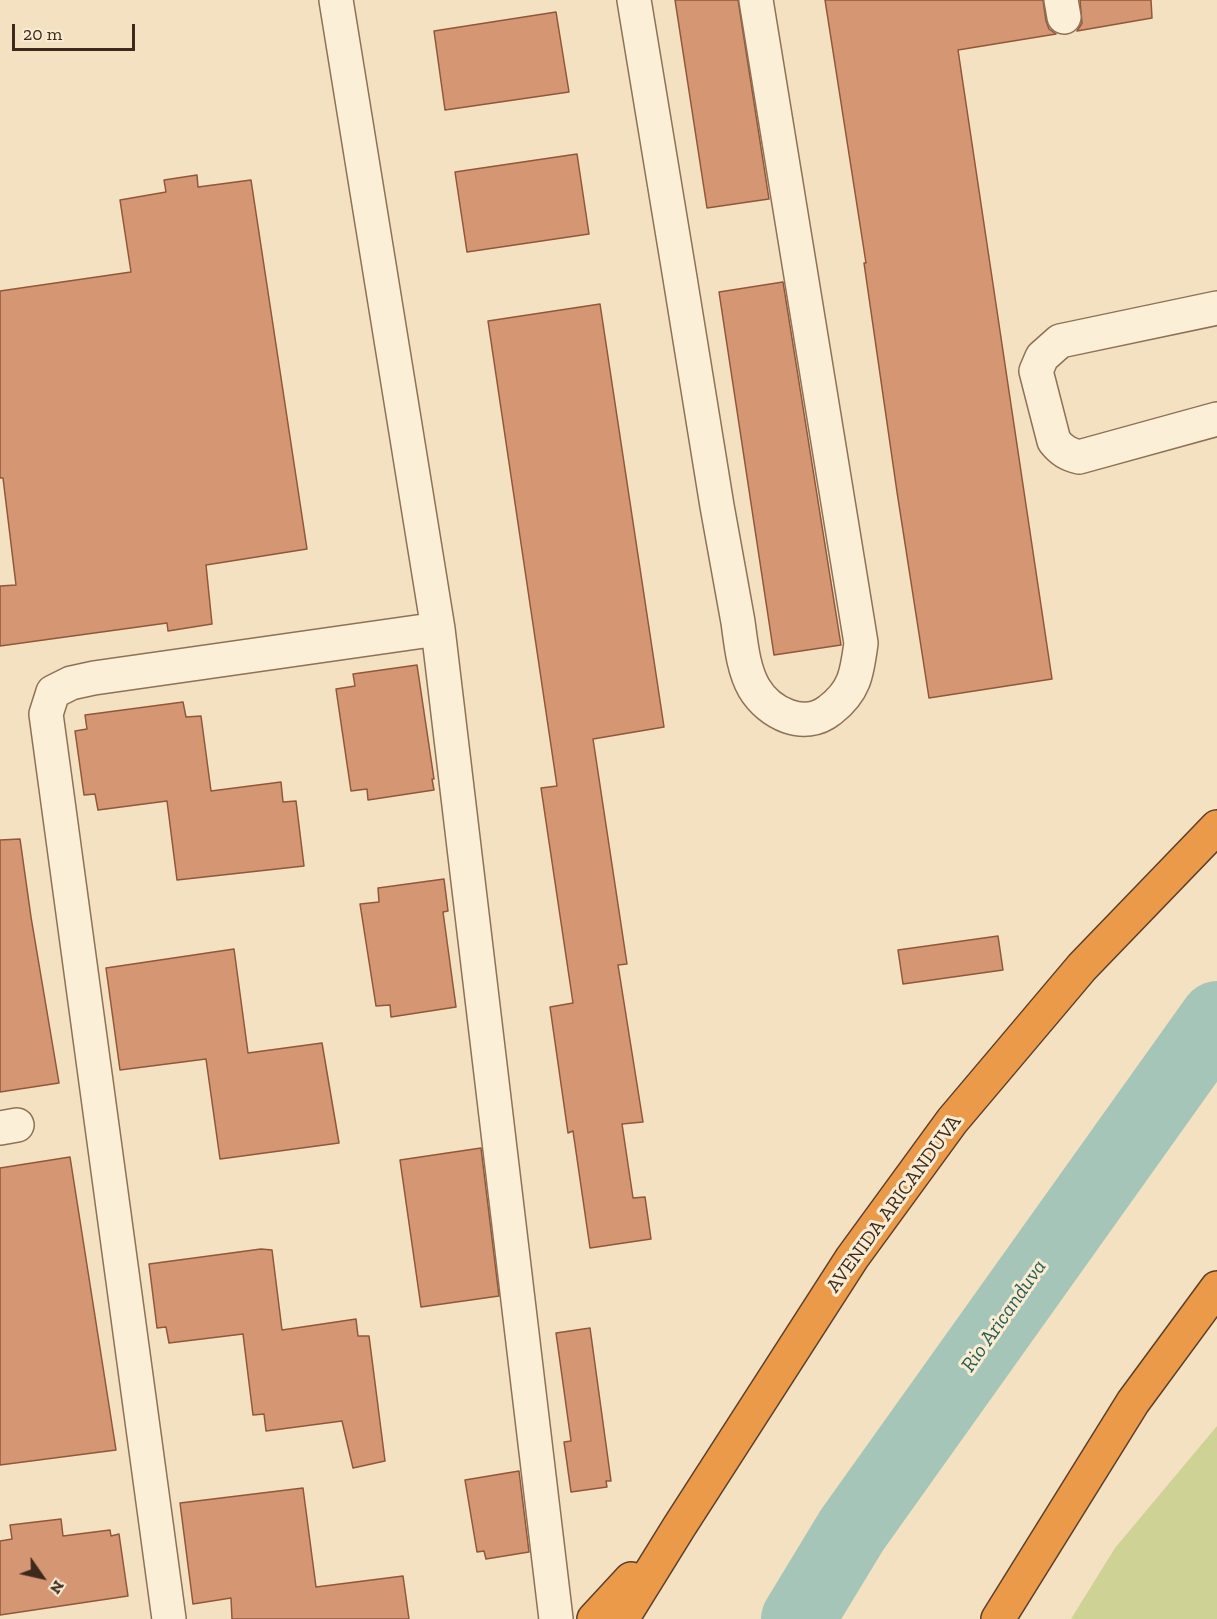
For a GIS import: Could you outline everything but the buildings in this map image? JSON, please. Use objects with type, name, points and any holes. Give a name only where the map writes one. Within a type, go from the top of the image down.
[{"type":"highway","name":"AVENIDA ARICANDUVA","points":[[622,1619],[852,1258],[952,1121],[1082,967],[1217,827]]},
{"type":"highway","points":[[998,1619],[1133,1402],[1217,1288]]},
{"type":"highway","points":[[594,1619],[679,1527]]},
{"type":"street","points":[[336,0],[438,629],[556,1619]]},
{"type":"street","points":[[634,0],[745,663],[753,686],[764,702],[780,714],[801,720],[824,715],[841,701],[853,685],[861,643],[756,0]]},
{"type":"street","points":[[1217,308],[1060,341],[1042,357],[1036,371],[1054,441],[1068,454],[1079,457],[1217,419]]},
{"type":"street","points":[[169,1619],[46,714],[53,692],[70,683],[438,629]]},
{"type":"green space","points":[[1217,1426],[1217,1619],[1071,1619],[1115,1548]]},
{"type":"waterway","name":"Rio Aricanduva","points":[[798,1619],[852,1530],[1217,1018]]}]
